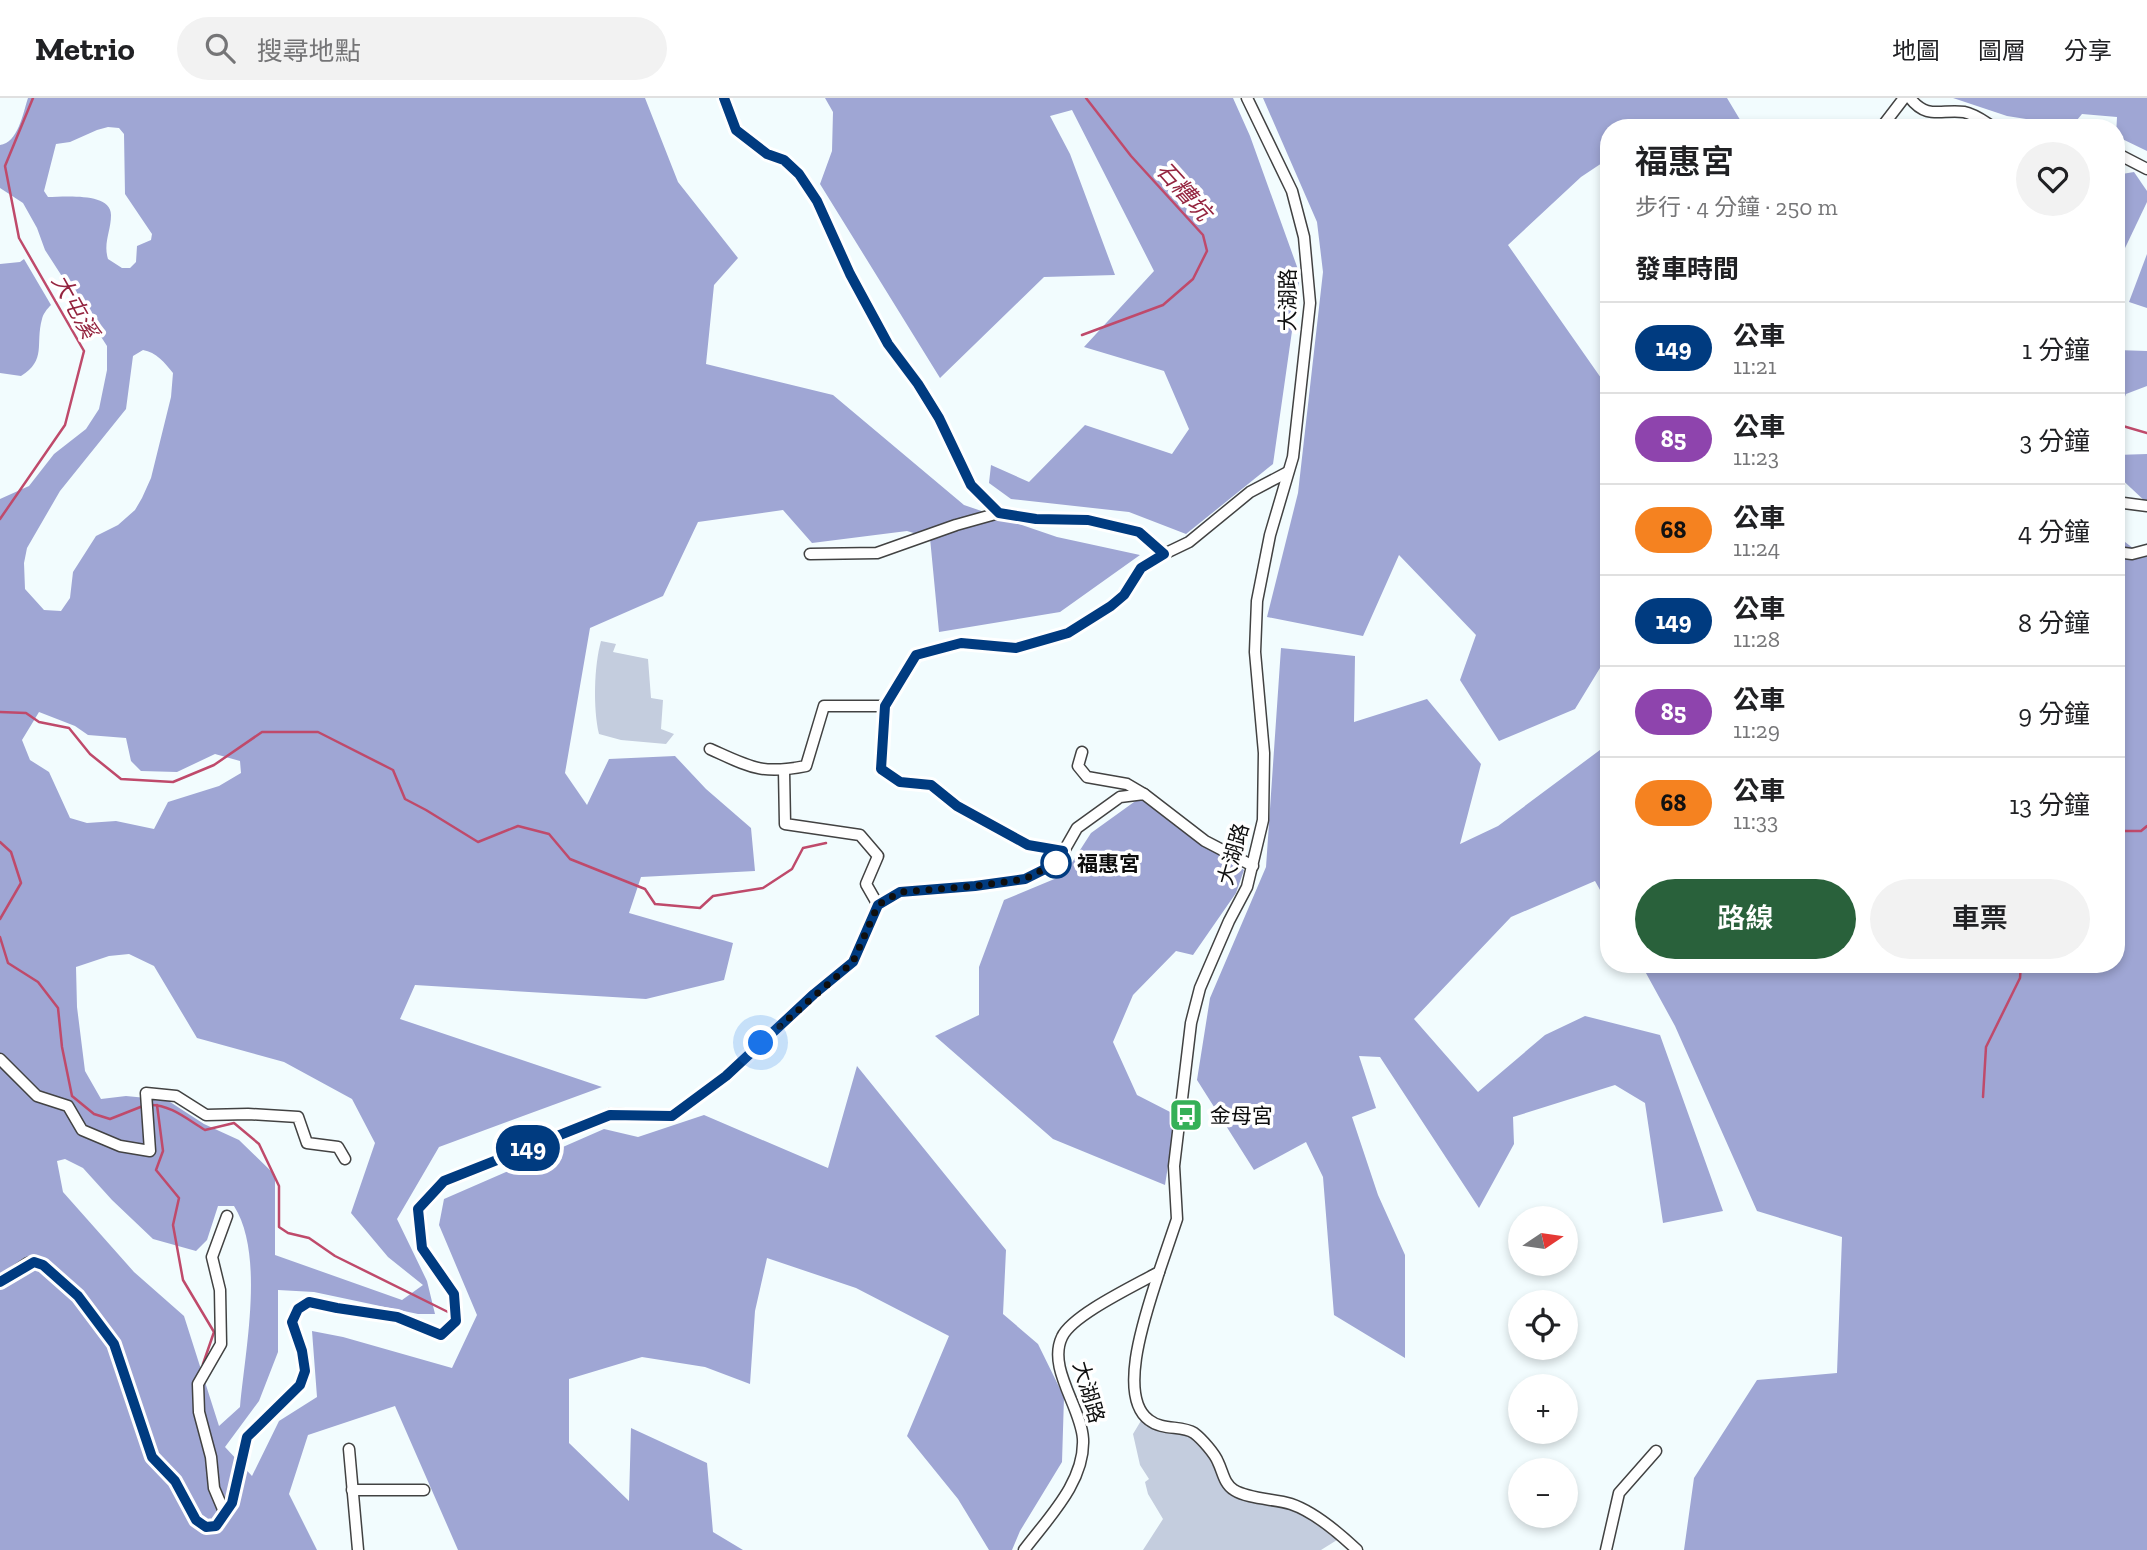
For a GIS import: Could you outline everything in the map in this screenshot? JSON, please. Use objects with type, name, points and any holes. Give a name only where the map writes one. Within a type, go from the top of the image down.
[{"type":"street","points":[[724,98],[736,130],[767,154],[784,160],[817,201],[850,274],[888,344],[939,418],[971,485],[999,513]]},
{"type":"street","name":"大湖路","points":[[1024,1550],[1070,1489],[1079,1465],[1083,1441],[1079,1419],[1062,1376],[1058,1348],[1063,1334],[1091,1310],[1159,1272],[1177,1219],[1174,1166],[1191,1023],[1199,988],[1247,887],[1263,820],[1264,753],[1255,652],[1257,601],[1270,535],[1293,457],[1310,303],[1304,237],[1292,191],[1247,98]]},
{"type":"street","points":[[1888,119],[1904,98]]},
{"type":"street","points":[[1910,98],[1929,113],[1962,111],[1980,119]]},
{"type":"street","points":[[2125,158],[2147,169]]},
{"type":"street","points":[[1063,851],[1028,845],[957,806],[931,785],[900,782],[881,769],[885,706],[916,655],[961,643],[1016,648],[1068,633],[1124,595],[1141,568],[1189,542],[1250,492],[1288,472]]},
{"type":"street","points":[[2125,503],[2147,506]]},
{"type":"street","points":[[810,554],[877,553],[999,513],[1036,519],[1088,520],[1139,532],[1164,554]]},
{"type":"street","points":[[2125,553],[2147,550]]},
{"type":"street","points":[[710,749],[753,769],[784,771],[806,766],[824,706],[885,706]]},
{"type":"street","points":[[1082,752],[1078,766],[1087,777],[1127,784],[1205,841],[1253,866]]},
{"type":"street","points":[[784,771],[785,824],[860,835],[878,856],[866,884],[878,905]]},
{"type":"street","points":[[0,1282],[34,1262],[43,1265],[78,1296],[114,1344],[152,1457],[175,1481],[196,1520],[206,1527],[216,1526],[232,1503],[247,1437],[300,1385],[305,1371],[302,1351],[292,1322],[298,1309],[309,1302],[397,1317],[441,1335],[456,1321],[454,1294],[422,1248],[418,1209],[444,1181],[610,1115],[672,1116],[726,1076],[814,994],[853,962],[878,905],[900,892],[1025,879],[1057,863],[1077,828],[1120,797],[1144,794]]},
{"type":"street","points":[[0,1059],[37,1096],[68,1105],[82,1130],[120,1146],[150,1151],[146,1093],[176,1096],[206,1115],[298,1117],[307,1143],[338,1147],[345,1159]]},
{"type":"street","points":[[225,1514],[214,1489],[211,1457],[199,1412],[198,1384],[221,1344],[220,1290],[212,1257],[227,1216]]},
{"type":"street","points":[[1159,1272],[1140,1332],[1134,1366],[1135,1393],[1140,1411],[1148,1420],[1161,1427],[1194,1432],[1217,1459],[1225,1480],[1234,1490],[1293,1504],[1317,1518],[1357,1550]]},
{"type":"street","points":[[349,1449],[358,1550]]},
{"type":"street","points":[[1606,1550],[1619,1493],[1656,1451]]},
{"type":"street","points":[[352,1490],[424,1490]]},
{"type":"shaded area","points":[[28,98],[645,98],[678,182],[738,258],[714,285],[706,364],[833,395],[964,505],[1057,537],[1140,555],[1060,612],[939,632],[930,538],[907,531],[812,543],[783,510],[698,522],[663,596],[590,628],[565,773],[587,805],[609,759],[675,756],[706,789],[751,828],[755,871],[641,877],[629,913],[733,943],[724,980],[646,999],[415,985],[400,1019],[602,1087],[439,1147],[397,1219],[427,1281],[435,1314],[418,1314],[314,1292],[278,1290],[278,1352],[259,1401],[225,1447],[252,1476],[279,1421],[317,1397],[312,1331],[343,1337],[452,1368],[477,1315],[439,1225],[444,1199],[604,1129],[638,1137],[704,1115],[828,1168],[857,1066],[1006,1250],[1003,1314],[1038,1344],[1064,1397],[1062,1462],[1020,1531],[1012,1550],[989,1550],[958,1499],[907,1436],[949,1336],[856,1288],[767,1258],[755,1311],[750,1384],[705,1367],[642,1357],[569,1379],[569,1443],[629,1501],[631,1428],[707,1463],[713,1532],[743,1550],[458,1550],[395,1406],[308,1435],[289,1494],[317,1550],[0,1550],[0,499],[29,486],[54,454],[86,429],[99,409],[107,370],[107,346],[45,250],[23,203],[0,188],[0,145],[11,139],[15,133]],"holes":[[[119,128],[124,134],[125,194],[152,234],[151,240],[137,246],[136,262],[130,268],[122,268],[108,259],[106,248],[111,215],[103,202],[86,197],[48,197],[44,191],[56,144],[70,142],[97,130]],[[143,350],[148,351],[160,358],[173,373],[171,397],[151,478],[135,510],[118,525],[96,536],[73,572],[70,598],[61,611],[44,610],[25,589],[24,563],[27,548],[60,491],[126,409],[133,356]],[[39,712],[75,726],[88,735],[126,738],[131,761],[141,771],[177,772],[215,754],[240,761],[241,773],[219,786],[168,802],[154,829],[116,821],[87,823],[70,818],[49,772],[30,760],[22,740]],[[129,954],[154,966],[197,1038],[284,1062],[352,1099],[375,1143],[351,1213],[388,1257],[423,1285],[402,1300],[275,1255],[275,1175],[239,1140],[204,1124],[167,1100],[126,1096],[101,1099],[85,1071],[77,1007],[76,967],[109,956]],[[65,1159],[83,1168],[153,1239],[196,1251],[207,1240],[218,1206],[234,1206],[249,1250],[250,1304],[240,1407],[219,1426],[184,1316],[134,1272],[63,1192],[57,1161]]]},
{"type":"shaded area","points":[[825,98],[1233,98],[1250,136],[1300,275],[1273,464],[1186,534],[1129,512],[1011,499],[989,483],[991,465],[1029,482],[1085,425],[1172,454],[1189,429],[1164,371],[1084,347],[1154,271],[1072,110],[1050,116],[1070,154],[1115,275],[1044,277],[940,378],[820,184],[832,151],[833,112]]},
{"type":"shaded area","points":[[1263,98],[1727,98],[1740,119],[1600,119],[1600,164],[1581,177],[1508,245],[1600,377],[1600,668],[1575,709],[1499,741],[1460,680],[1476,635],[1399,555],[1363,636],[1267,617],[1298,493],[1323,272],[1317,222]]},
{"type":"shaded area","points":[[1953,98],[2147,98],[2147,151],[2125,140],[2125,119],[2117,117],[2082,114],[2078,119],[2026,119],[2007,116]]},
{"type":"shaded area","points":[[2134,172],[2147,191],[2147,202],[2125,248],[2125,174]]},
{"type":"shaded area","points":[[2147,254],[2147,308],[2129,302]]},
{"type":"shaded area","points":[[24,259],[51,305],[42,319],[37,358],[21,376],[0,373],[0,264],[20,262]]},
{"type":"shaded area","points":[[2125,350],[2147,351],[2147,386],[2125,397]]},
{"type":"shaded area","points":[[2147,454],[2147,503],[2125,482],[2125,455]]},
{"type":"shaded area","points":[[2125,542],[2138,552],[2147,543],[2147,1550],[1684,1550],[1694,1478],[1757,1380],[1837,1373],[1842,1237],[1757,1211],[1675,1026],[1646,973],[2125,973]]},
{"type":"shaded area","points":[[601,641],[616,644],[613,652],[648,659],[651,698],[663,700],[661,729],[674,734],[666,744],[621,740],[599,734],[595,687]]},
{"type":"shaded area","points":[[1281,648],[1355,656],[1354,722],[1427,699],[1481,764],[1460,844],[1498,826],[1600,750],[1600,890],[1595,881],[1511,917],[1414,1019],[1478,1092],[1545,1035],[1585,1016],[1660,1035],[1723,1211],[1663,1223],[1645,1103],[1615,1085],[1513,1117],[1514,1144],[1479,1208],[1380,1057],[1359,1056],[1376,1108],[1352,1117],[1378,1195],[1405,1255],[1405,1358],[1334,1315],[1323,1177],[1306,1142],[1254,1170],[1197,1080],[1210,998],[1266,867]]},
{"type":"shaded area","points":[[1141,797],[1244,870],[1236,893],[1193,955],[1176,951],[1133,995],[1113,1042],[1137,1095],[1176,1115],[1165,1185],[1053,1139],[935,1036],[979,1015],[979,967],[1004,900],[1064,875],[1091,833]]},
{"type":"shaded area","points":[[1142,1419],[1159,1430],[1193,1436],[1203,1444],[1215,1463],[1220,1482],[1233,1493],[1300,1511],[1337,1540],[1321,1550],[1143,1550],[1163,1519],[1148,1494],[1145,1482],[1149,1479],[1140,1465],[1133,1434]]},
{"type":"waterway","name":"大屯溪","points":[[0,519],[65,425],[84,351],[19,238],[5,166],[33,98]]},
{"type":"waterway","name":"石糟坑","points":[[1082,335],[1163,305],[1193,279],[1207,251],[1203,235],[1131,156],[1086,98]]},
{"type":"waterway","points":[[2125,427],[2147,433]]},
{"type":"waterway","points":[[0,712],[26,713],[39,722],[69,728],[90,754],[121,779],[173,782],[214,765],[262,732],[318,732],[393,770],[405,799],[478,842],[518,826],[549,834],[570,859],[645,889],[655,904],[700,908],[713,896],[763,888],[792,869],[803,848],[826,843]]},
{"type":"waterway","points":[[2125,831],[2141,831],[2147,826]]},
{"type":"waterway","points":[[0,842],[11,852],[21,883],[0,919]]},
{"type":"waterway","points":[[0,937],[8,963],[38,982],[58,1008],[62,1047],[72,1096],[94,1114],[110,1119],[143,1106]]},
{"type":"waterway","points":[[1983,1097],[1986,1047],[2020,973]]},
{"type":"waterway","points":[[149,1105],[171,1110],[205,1130],[234,1123],[259,1144],[279,1186],[279,1227],[288,1233],[309,1238],[335,1256],[448,1312]]},
{"type":"waterway","points":[[157,1105],[163,1151],[156,1170],[179,1198],[173,1225],[183,1280],[214,1332],[203,1364]]},
{"type":"bus line","name":"149","points":[[0,1282],[28,1263],[34,1262],[43,1265],[78,1296],[114,1344],[152,1457],[175,1481],[196,1520],[206,1527],[216,1526],[232,1503],[247,1437],[300,1385],[305,1371],[302,1351],[292,1322],[298,1309],[309,1302],[397,1317],[441,1335],[456,1321],[454,1294],[422,1248],[418,1209],[444,1181],[610,1115],[672,1116],[726,1076],[814,994],[853,962],[878,905],[900,892],[1025,879],[1057,863],[1063,851],[1028,845],[957,806],[931,785],[900,782],[881,769],[885,706],[916,655],[961,643],[1016,648],[1068,633],[1111,606],[1124,595],[1141,568],[1164,554],[1139,532],[1088,520],[1036,519],[999,513],[971,485],[939,418],[888,344],[850,274],[817,201],[799,174],[784,160],[767,154],[736,130],[724,98]]},
{"type":"place","name":"福惠宮","points":[[1056,863]]},
{"type":"place","name":"金母宮","points":[[1186,1115]]},
{"type":"route","points":[[761,1043],[853,962],[878,905],[900,892],[1025,879],[1056,863]]}]
